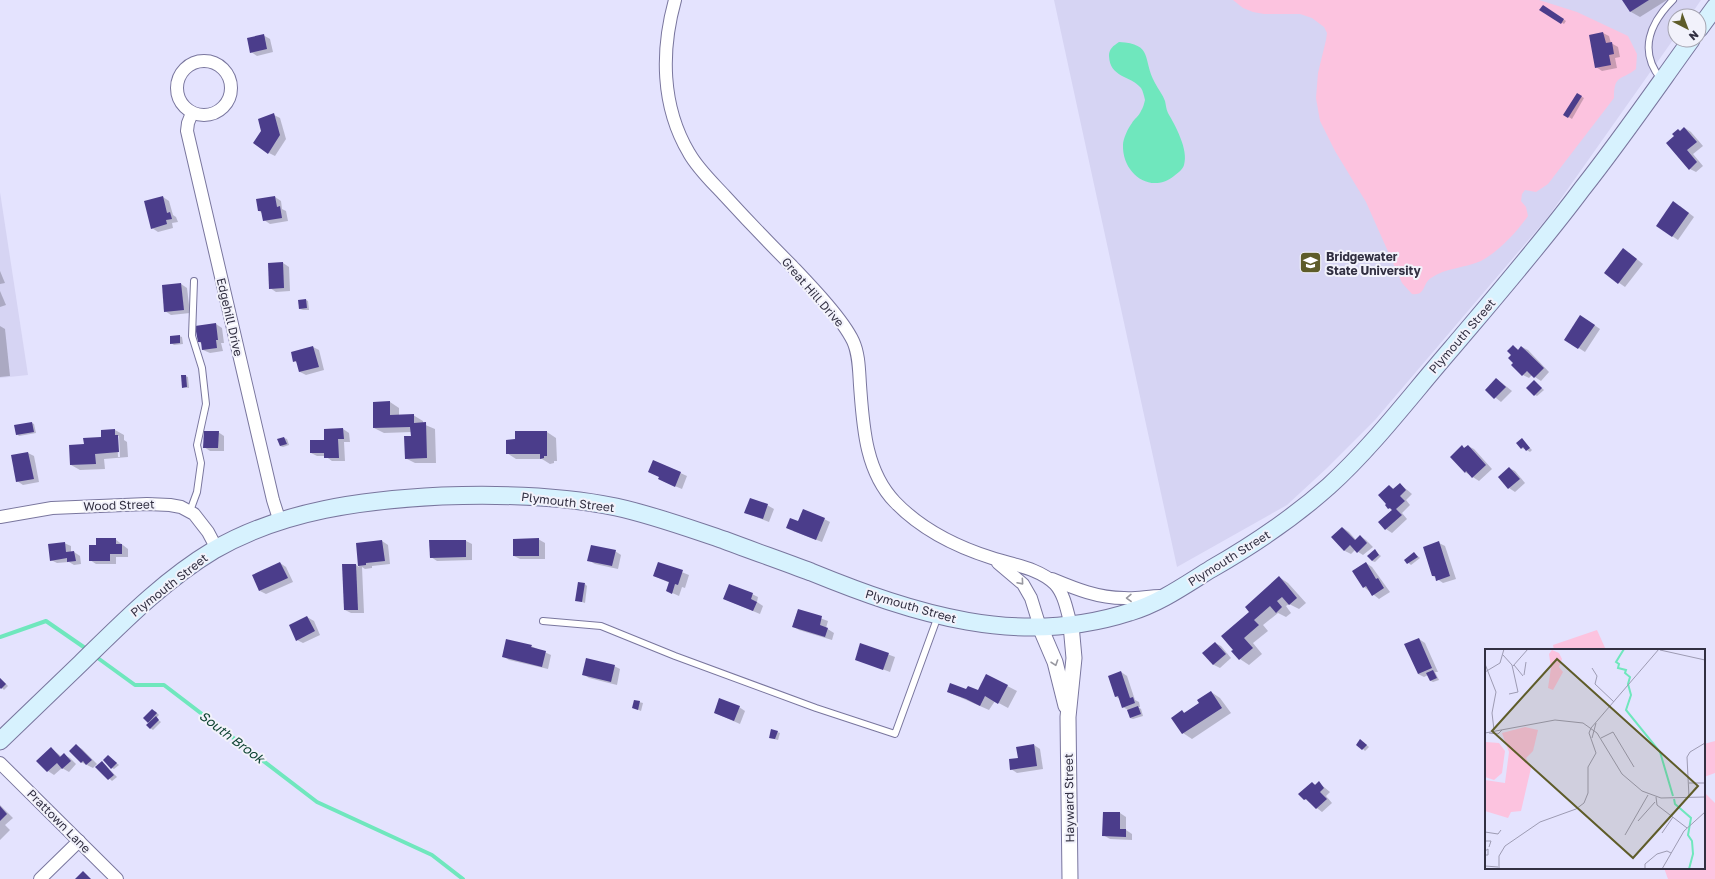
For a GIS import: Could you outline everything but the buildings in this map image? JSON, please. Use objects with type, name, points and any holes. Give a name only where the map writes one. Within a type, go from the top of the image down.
[{"type":"main road","name":"Plymouth Street","points":[[0,741],[133,612],[179,574],[217,549],[238,538],[311,512],[368,502],[429,497],[513,495],[588,502],[633,511],[674,523],[886,601],[938,616],[994,626],[1040,627],[1071,625],[1131,612],[1168,596],[1272,531],[1316,497],[1342,473],[1377,435],[1536,249],[1608,156],[1685,48]]},
{"type":"street","name":"Great Hill Drive","points":[[675,0],[666,41],[666,80],[671,110],[681,139],[699,168],[812,288],[851,338],[858,359],[863,418],[868,451],[873,467],[885,489],[904,511],[925,527],[957,544],[990,558],[1028,569],[1046,577],[1057,588],[1064,600],[1071,625]]},
{"type":"street","points":[[207,61],[216,64],[227,73],[231,82],[229,100],[223,108],[215,113],[206,116],[192,113],[182,104],[178,95],[177,86],[180,77],[185,69],[197,62],[207,61]]},
{"type":"street","name":"Edgehill Drive","points":[[192,113],[187,131],[273,500],[280,522]]},
{"type":"street","name":"Wood Street","points":[[0,517],[52,508],[147,504],[170,505],[181,507],[190,511]]},
{"type":"street","points":[[190,511],[199,519],[217,549]]},
{"type":"street","name":"Great Hill Drive","points":[[990,558],[1023,584],[1031,598],[1040,627]]},
{"type":"street","name":"Great Hill Drive","points":[[1028,569],[1068,587],[1097,596],[1125,598],[1168,596]]},
{"type":"street","name":"Hayward Street","points":[[1070,879],[1068,717],[1074,664],[1071,625]]},
{"type":"street","name":"Hayward Street","points":[[1040,627],[1058,670],[1068,717]]},
{"type":"street","name":"Prattown Lane","points":[[0,763],[117,879]]},
{"type":"street","points":[[40,879],[79,841]]},
{"type":"lane","points":[[1662,81],[1651,64],[1648,46],[1650,35],[1658,17],[1673,0]]},
{"type":"lane","points":[[190,511],[197,492],[201,463],[197,445],[206,404],[202,368],[192,336],[194,282]]},
{"type":"lane","points":[[543,621],[600,626],[682,659],[816,708],[895,734],[938,616]]},
{"type":"shaded area","name":"Bridgewater State University","points":[[1054,0],[1701,0],[1696,8],[1667,8],[1667,48],[1548,217],[1375,420],[1287,505],[1177,567]]},
{"type":"shaded area","points":[[1233,0],[1539,0],[1577,12],[1628,36],[1637,54],[1636,69],[1617,81],[1614,90],[1614,98],[1548,184],[1536,192],[1525,190],[1522,194],[1521,201],[1526,207],[1528,216],[1507,241],[1481,261],[1442,272],[1428,280],[1420,293],[1412,294],[1402,283],[1366,202],[1335,151],[1320,121],[1316,98],[1318,73],[1327,33],[1324,27],[1312,18],[1300,14],[1264,14],[1253,12],[1243,8]]},
{"type":"shaded area","points":[[1119,42],[1130,43],[1138,46],[1145,54],[1151,74],[1165,101],[1167,112],[1183,145],[1185,159],[1183,166],[1176,175],[1165,181],[1156,183],[1147,182],[1139,178],[1132,172],[1124,155],[1123,143],[1127,131],[1140,113],[1145,100],[1141,88],[1117,72],[1110,63],[1110,51],[1113,46]]},
{"type":"shaded area","points":[[0,192],[28,375],[0,378]]},
{"type":"shaded area","points":[[1597,630],[1606,649],[1554,649],[1553,645]]},
{"type":"shaded area","points":[[1715,741],[1715,773],[1705,777],[1705,744]]},
{"type":"shaded area","points":[[1705,793],[1715,803],[1715,879],[1668,879],[1664,869],[1705,869]]},
{"type":"waterway","name":"South Brook","points":[[0,637],[46,621],[88,650]]},
{"type":"waterway","name":"South Brook","points":[[95,656],[135,685],[164,685],[317,802],[432,855],[463,879]]},
{"type":"place","name":"Bridgewater State University","points":[[1310,263]]}]
